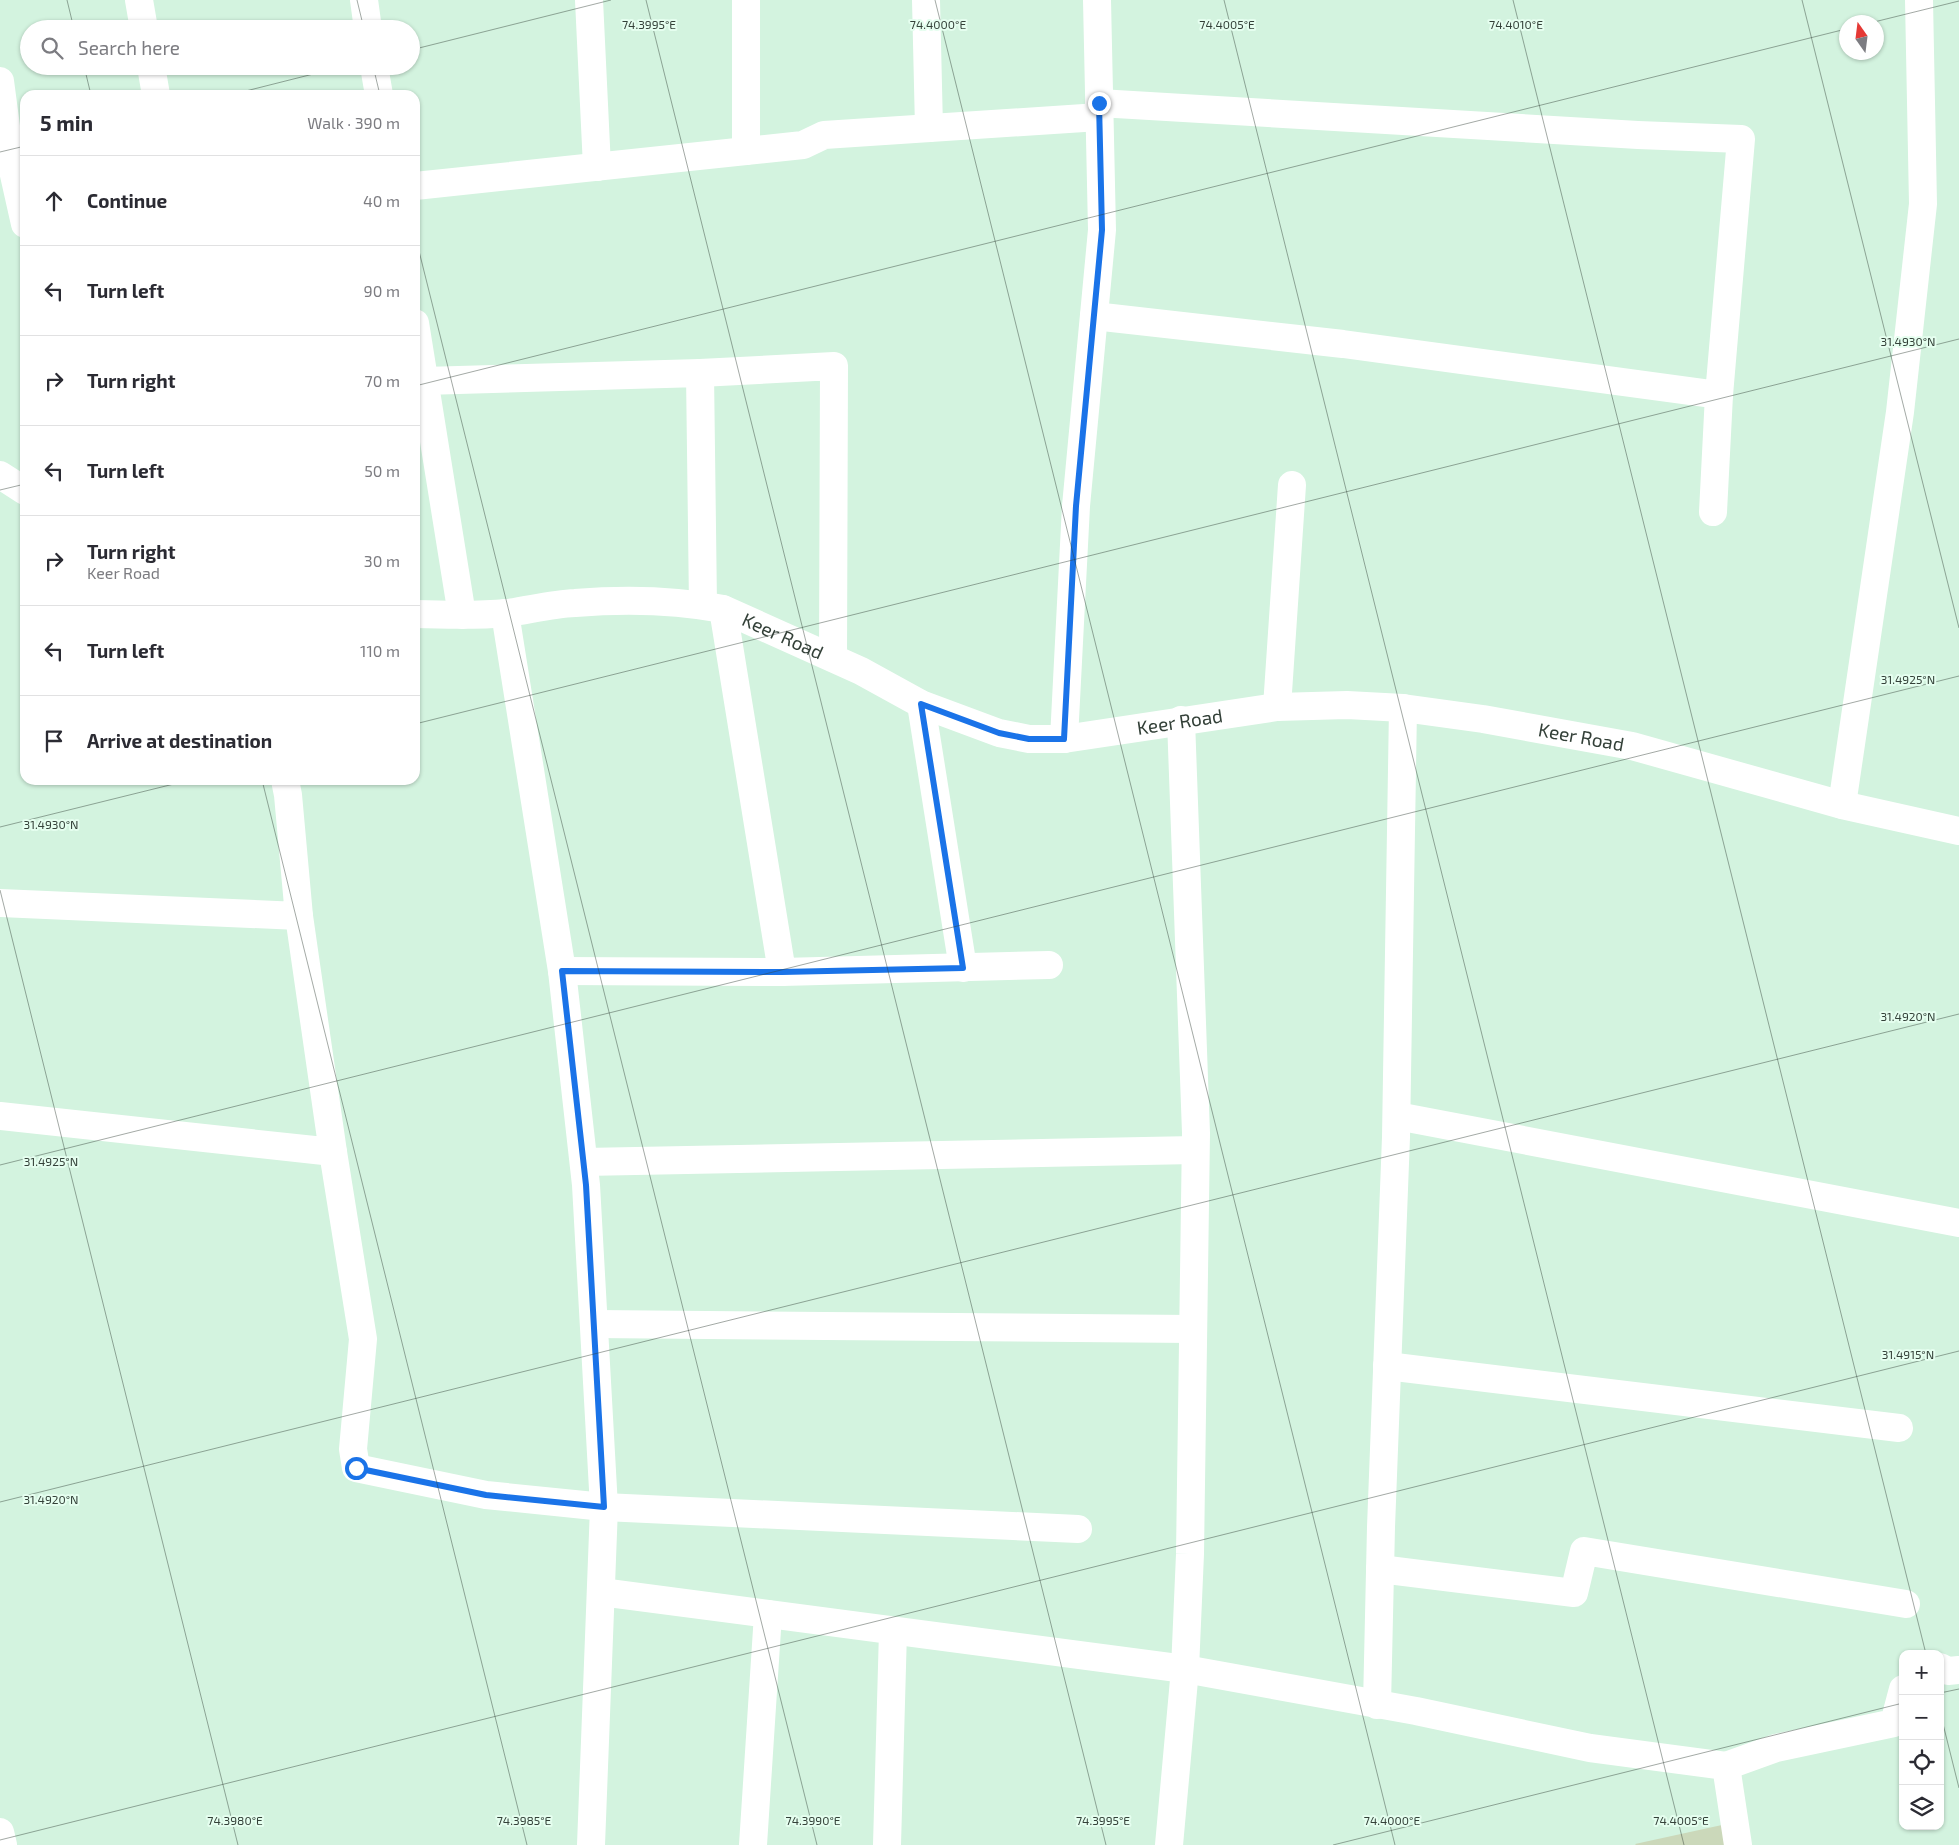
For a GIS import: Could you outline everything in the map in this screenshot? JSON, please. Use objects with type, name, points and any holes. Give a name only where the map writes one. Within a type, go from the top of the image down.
[{"type":"street","points":[[139,0],[142,20]]},
{"type":"street","points":[[364,0],[367,20]]},
{"type":"street","points":[[588,0],[596,167]]},
{"type":"street","points":[[746,0],[746,151]]},
{"type":"street","points":[[926,0],[929,128]]},
{"type":"street","points":[[1064,739],[1076,506],[1102,230],[1097,0]]},
{"type":"street","points":[[1842,805],[1900,412],[1923,204],[1919,0]]},
{"type":"street","points":[[153,75],[155,90]]},
{"type":"street","points":[[376,75],[378,90]]},
{"type":"street","points":[[0,81],[10,157],[20,202]]},
{"type":"street","points":[[420,185],[803,145],[824,134],[929,128],[1099,110],[1741,139],[1719,395],[1713,512]]},
{"type":"street","points":[[1094,316],[1343,344],[1719,395]]},
{"type":"street","points":[[420,355],[462,615]]},
{"type":"street","points":[[424,381],[834,366],[833,658]]},
{"type":"street","points":[[700,372],[713,607],[782,972]]},
{"type":"street","points":[[0,475],[20,488]]},
{"type":"street","points":[[1277,707],[1292,485]]},
{"type":"street","name":"Keer Road","points":[[420,614],[505,613],[574,602],[646,602],[713,607],[861,671],[921,704],[999,733],[1029,739],[1064,739],[1277,707],[1347,705],[1403,708],[1482,719],[1632,746],[1842,805],[1959,831]]},
{"type":"street","points":[[505,613],[562,971],[584,1162],[604,1507],[591,1845]]},
{"type":"street","points":[[921,704],[963,968]]},
{"type":"street","points":[[1377,1705],[1396,1116],[1403,708]]},
{"type":"street","points":[[1169,1845],[1184,1669],[1190,1554],[1196,1150],[1181,720]]},
{"type":"street","points":[[286,785],[299,916],[333,1152],[363,1340],[353,1449],[356,1468],[486,1495],[604,1507],[1078,1529]]},
{"type":"street","points":[[0,903],[299,916]]},
{"type":"street","points":[[562,971],[782,972],[1049,965]]},
{"type":"street","points":[[0,1116],[333,1152]]},
{"type":"street","points":[[1396,1116],[1959,1222]]},
{"type":"street","points":[[584,1162],[1196,1150]]},
{"type":"street","points":[[594,1324],[1193,1329]]},
{"type":"street","points":[[1387,1366],[1899,1428]]},
{"type":"street","points":[[1380,1569],[1574,1593],[1584,1551],[1906,1604]]},
{"type":"street","points":[[601,1592],[1184,1669],[1377,1705],[1590,1748],[1726,1766],[1776,1748],[1894,1723],[1901,1695]]},
{"type":"street","points":[[753,1845],[768,1614]]},
{"type":"street","points":[[887,1845],[893,1631]]},
{"type":"street","points":[[1944,1669],[1948,1671],[1959,1670]]},
{"type":"street","points":[[1726,1766],[1738,1845]]},
{"type":"street","points":[[0,1832],[3,1845]]},
{"type":"building","points":[[1722,1825],[1725,1845],[1635,1844]]},
{"type":"route","points":[[356,1468],[486,1495],[604,1507],[586,1185],[562,971],[782,972],[963,968],[921,704],[999,733],[1029,739],[1064,739],[1076,506],[1102,230],[1099,103]]}]
